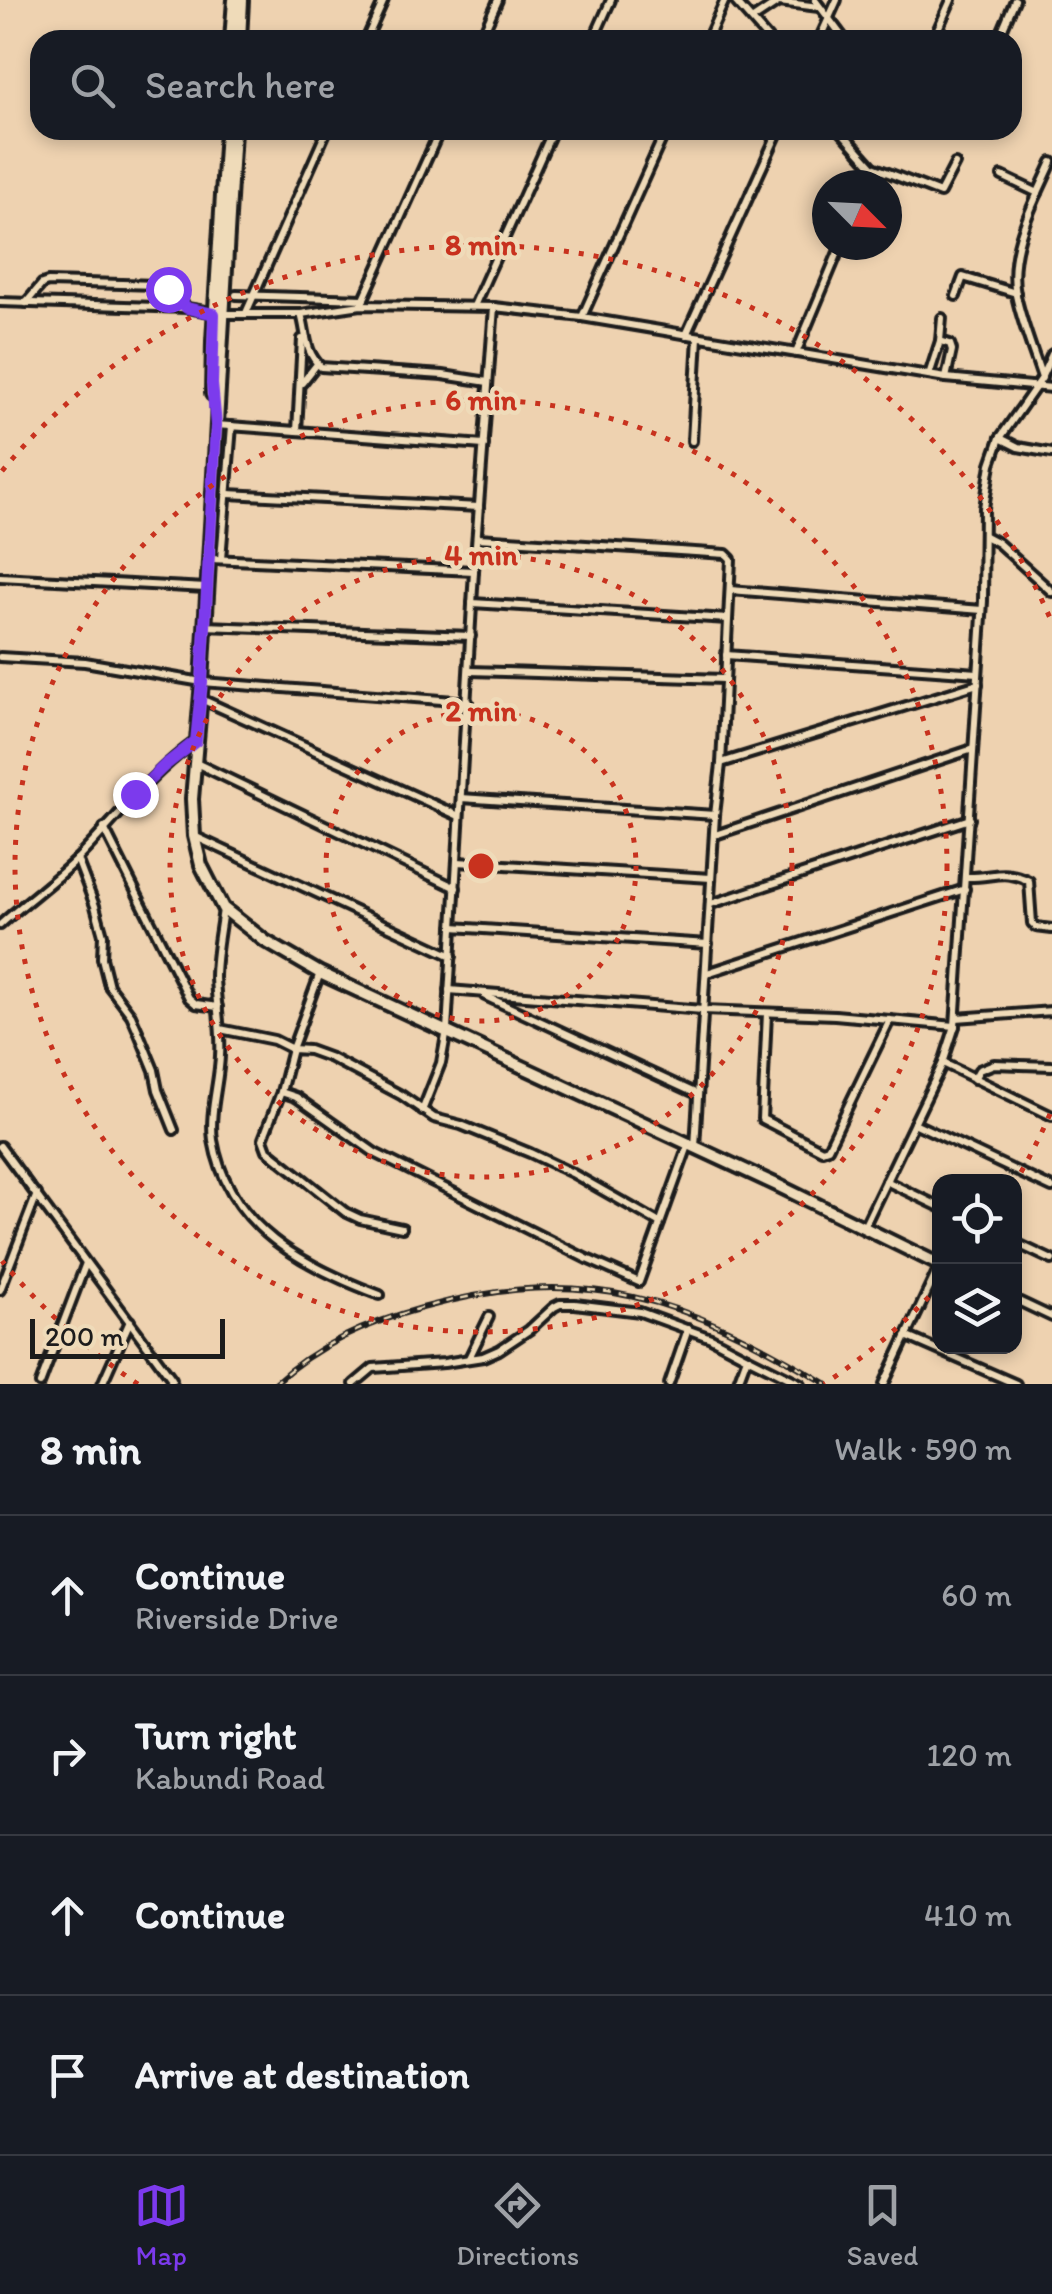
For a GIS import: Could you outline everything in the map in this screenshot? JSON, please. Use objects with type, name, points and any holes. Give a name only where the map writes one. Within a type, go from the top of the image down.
[{"type":"street","points":[[232,30],[234,0]]},
{"type":"street","points":[[240,30],[242,0]]},
{"type":"street","points":[[370,30],[384,0]]},
{"type":"street","points":[[484,30],[498,0]]},
{"type":"street","points":[[598,30],[611,0]]},
{"type":"street","points":[[712,30],[725,0]]},
{"type":"street","points":[[734,0],[761,30]]},
{"type":"street","points":[[823,30],[837,0]]},
{"type":"street","points":[[938,30],[951,0]]},
{"type":"street","points":[[1002,30],[1015,0]]},
{"type":"street","points":[[753,19],[780,1],[817,4],[837,30]]},
{"type":"street","points":[[215,559],[226,140]]},
{"type":"street","points":[[219,314],[233,140]]},
{"type":"street","points":[[246,313],[322,140]]},
{"type":"street","points":[[363,302],[436,140]]},
{"type":"street","points":[[474,306],[549,140]]},
{"type":"street","points":[[582,317],[662,140]]},
{"type":"street","points":[[686,336],[774,140]]},
{"type":"street","points":[[850,140],[872,167],[940,193],[955,164]]},
{"type":"street","points":[[1042,378],[1016,294],[1016,254],[1052,162]]},
{"type":"street","points":[[1002,176],[1038,194]]},
{"type":"street","points":[[796,353],[835,260]]},
{"type":"street","points":[[956,296],[963,277],[1016,294]]},
{"type":"street","points":[[26,303],[48,282],[158,285],[168,289],[187,308]]},
{"type":"street","points":[[236,295],[494,307],[582,317],[946,378],[1052,388]]},
{"type":"street","points":[[0,302],[187,308],[219,314],[301,314],[363,302]]},
{"type":"street","points":[[422,1111],[441,1064],[447,1030],[494,307]]},
{"type":"street","points":[[297,431],[301,314]]},
{"type":"street","points":[[929,375],[940,341],[942,318]]},
{"type":"street","points":[[302,333],[317,364],[327,368],[488,382]]},
{"type":"street","points":[[692,441],[698,338]]},
{"type":"street","points":[[940,341],[950,344],[952,350],[946,378]]},
{"type":"street","points":[[864,1228],[943,1063],[955,1022],[987,485],[1000,438],[1036,388],[1052,354]]},
{"type":"street","points":[[300,386],[317,364]]},
{"type":"street","points":[[216,425],[484,445]]},
{"type":"street","points":[[232,426],[228,494],[208,588],[192,799],[194,836],[201,864],[223,908],[265,941],[320,973],[938,1264]]},
{"type":"street","points":[[1000,438],[1018,447],[1052,453]]},
{"type":"street","points":[[228,494],[479,507]]},
{"type":"street","points":[[985,536],[1052,592]]},
{"type":"street","points":[[281,1092],[296,1097],[375,1153],[639,1282],[692,1146],[721,764],[731,558],[726,554],[478,538]]},
{"type":"street","points":[[215,559],[474,571]]},
{"type":"street","points":[[0,577],[208,588]]},
{"type":"street","points":[[730,590],[982,610]]},
{"type":"street","points":[[472,602],[728,619]]},
{"type":"street","points":[[204,626],[471,636]]},
{"type":"street","points":[[726,656],[978,673]]},
{"type":"street","points":[[0,657],[85,662],[202,682],[468,702]]},
{"type":"street","points":[[470,671],[724,679]]},
{"type":"street","points":[[721,764],[978,684]]},
{"type":"street","points":[[200,698],[460,816]]},
{"type":"street","points":[[0,925],[77,859],[164,766],[196,741]]},
{"type":"street","points":[[715,835],[973,749]]},
{"type":"street","points":[[196,763],[456,888]]},
{"type":"street","points":[[462,798],[716,815]]},
{"type":"street","points":[[711,904],[970,819]]},
{"type":"street","points":[[104,828],[189,998],[200,1006],[218,1007]]},
{"type":"street","points":[[194,836],[452,956]]},
{"type":"street","points":[[77,859],[96,906],[109,986],[138,1031],[174,1130]]},
{"type":"street","points":[[458,862],[711,878]]},
{"type":"street","points":[[966,876],[1014,873],[1030,881],[1032,923],[1052,929]]},
{"type":"street","points":[[707,973],[964,890]]},
{"type":"street","points":[[223,908],[215,976],[220,1054],[212,1122],[213,1140],[232,1192],[260,1229],[294,1256],[380,1295]]},
{"type":"street","points":[[454,927],[708,944]]},
{"type":"street","points":[[320,973],[264,1139],[267,1150],[345,1212],[360,1220],[402,1228]]},
{"type":"street","points":[[449,990],[890,1020],[955,1022],[1052,1011]]},
{"type":"street","points":[[480,994],[698,1094]]},
{"type":"street","points":[[767,1013],[762,1119],[822,1150],[828,1148],[890,1020]]},
{"type":"street","points":[[220,1029],[274,1040],[292,1049],[331,1058],[434,1118],[530,1153],[660,1223]]},
{"type":"street","points":[[943,1063],[1052,1116]]},
{"type":"street","points":[[974,1079],[979,1070],[994,1064],[1052,1066]]},
{"type":"street","points":[[914,1123],[1052,1188]]},
{"type":"street","points":[[0,1146],[173,1382]]},
{"type":"street","points":[[886,1181],[932,1202]]},
{"type":"street","points":[[0,1290],[37,1194]]},
{"type":"street","points":[[1022,1246],[1052,1260]]},
{"type":"street","points":[[0,1257],[9,1267]]},
{"type":"street","points":[[40,1384],[86,1262]]},
{"type":"street","points":[[884,1384],[932,1282]]},
{"type":"street","points":[[354,1384],[373,1368],[484,1357],[529,1330],[560,1304],[640,1312],[688,1329],[801,1384]]},
{"type":"street","points":[[1022,1304],[1052,1317]]},
{"type":"street","points":[[469,1359],[489,1316]]},
{"type":"street","points":[[102,1384],[131,1320]]},
{"type":"street","points":[[668,1384],[688,1329]]},
{"type":"street","points":[[906,1336],[1016,1384]]},
{"type":"street","points":[[737,1384],[747,1357]]},
{"type":"railway","points":[[274,1384],[325,1347],[382,1321],[481,1295],[535,1289],[585,1289],[680,1310],[776,1354],[827,1384]]},
{"type":"route","points":[[135,794],[196,741],[202,682],[216,425],[212,384],[214,314],[187,308],[168,289]]}]
